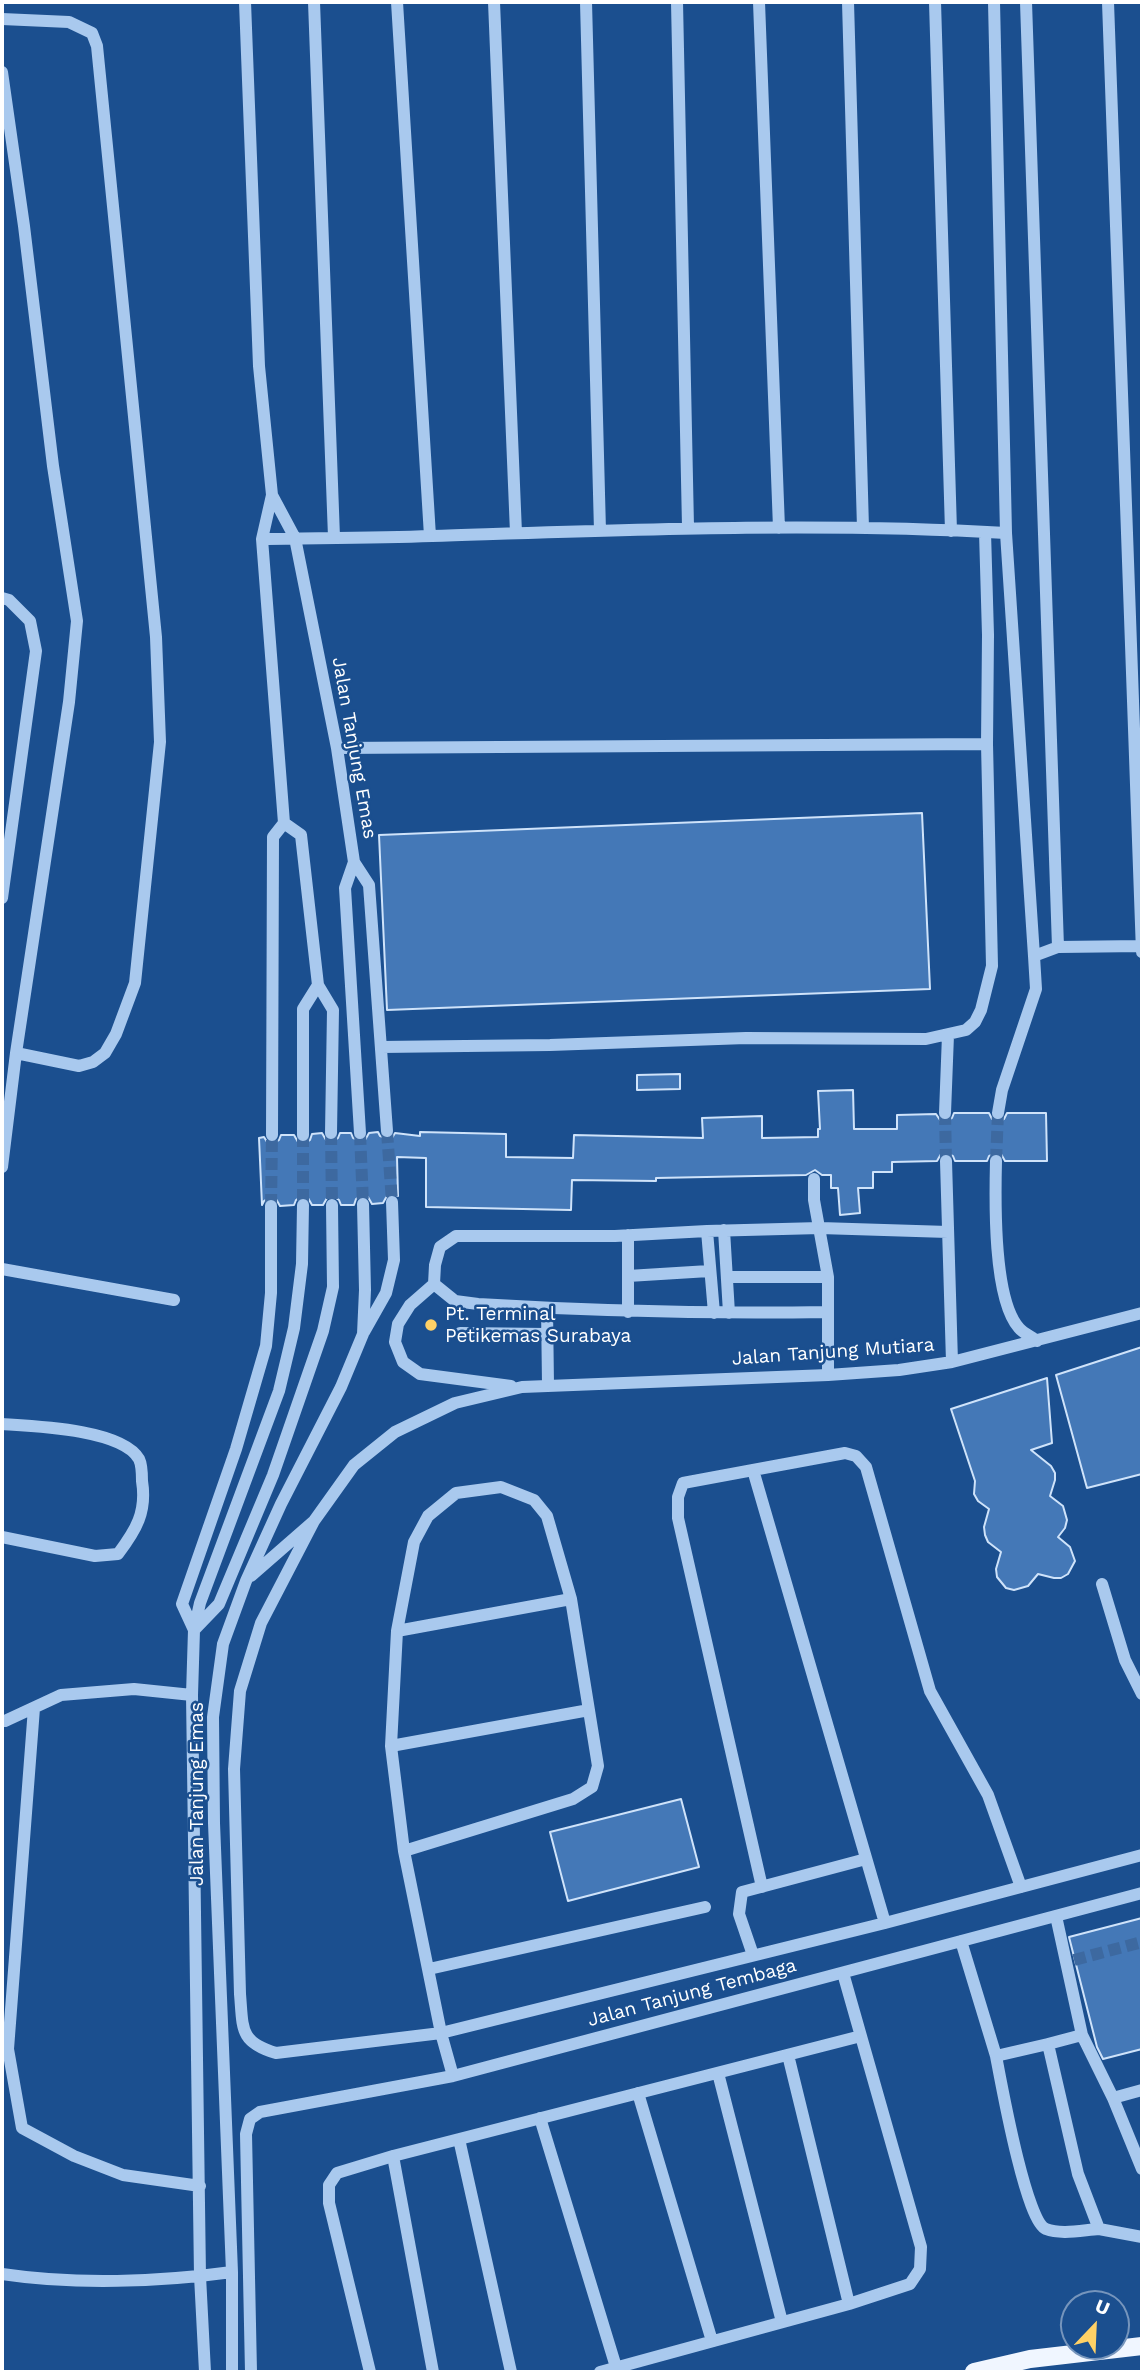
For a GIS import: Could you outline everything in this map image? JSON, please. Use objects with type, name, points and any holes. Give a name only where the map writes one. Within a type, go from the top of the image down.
[{"type":"main road","points":[[974,2372],[1030,2359],[1142,2346]]},
{"type":"lane","points":[[245,2],[259,366],[272,495],[262,539],[284,823],[273,837],[272,1135]]},
{"type":"lane","points":[[314,2],[334,537]]},
{"type":"lane","points":[[397,2],[430,536]]},
{"type":"lane","points":[[494,2],[516,533]]},
{"type":"lane","points":[[586,2],[600,531]]},
{"type":"lane","points":[[677,2],[688,527]]},
{"type":"lane","points":[[759,2],[779,528]]},
{"type":"lane","points":[[848,2],[863,528]]},
{"type":"lane","points":[[935,2],[951,531]]},
{"type":"lane","points":[[995,2],[1006,533],[1036,989],[1002,1090],[998,1113]]},
{"type":"lane","points":[[1026,2],[1058,947]]},
{"type":"lane","points":[[1034,956],[1058,947],[1142,948],[1108,2]]},
{"type":"lane","points":[[2,19],[69,22],[92,33],[97,46],[156,637],[160,743],[135,984],[116,1034],[105,1053],[93,1062],[79,1066],[16,1053]]},
{"type":"lane","points":[[2,72],[53,466],[77,621],[69,702],[16,1053],[2,1167]]},
{"type":"lane","name":"Jalan Tanjung Emas","points":[[272,495],[295,538],[337,748],[354,862],[345,888],[360,1133]]},
{"type":"lane","points":[[262,539],[688,527],[863,528],[1006,533]]},
{"type":"lane","points":[[381,1047],[550,1045],[746,1038],[926,1039],[966,1030],[975,1022],[984,1003],[992,966],[985,532]]},
{"type":"lane","points":[[2,598],[9,600],[30,621],[36,651],[8,807],[2,898]]},
{"type":"lane","points":[[337,748],[987,744]]},
{"type":"lane","points":[[284,823],[301,835],[318,985],[333,1010],[331,1133]]},
{"type":"lane","points":[[354,862],[369,885],[387,1132]]},
{"type":"lane","points":[[303,1135],[303,1009],[318,985]]},
{"type":"lane","points":[[945,1114],[948,1035]]},
{"type":"lane","points":[[946,1161],[952,1362]]},
{"type":"lane","points":[[996,1161],[995,1213],[1003,1293],[1018,1328],[1037,1341]]},
{"type":"lane","points":[[814,1179],[814,1200],[828,1276],[828,1375]]},
{"type":"lane","points":[[363,1334],[386,1293],[394,1260],[392,1202]]},
{"type":"lane","name":"Jalan Tanjung Emas","points":[[232,2372],[232,2272],[215,1851],[213,1717],[223,1644],[246,1581],[281,1504],[341,1387],[363,1334],[363,1204]]},
{"type":"lane","points":[[194,1630],[200,1603],[279,1391],[298,1303],[303,1205]]},
{"type":"lane","points":[[194,1630],[219,1604],[273,1475],[323,1331],[333,1287],[332,1205]]},
{"type":"lane","points":[[194,1630],[182,1604],[236,1449],[266,1346],[271,1293],[271,1206]]},
{"type":"lane","points":[[828,1311],[729,1314],[628,1312],[455,1301],[434,1284],[435,1265],[440,1247],[456,1236],[628,1235],[820,1228],[948,1232]]},
{"type":"lane","points":[[724,1230],[729,1314]]},
{"type":"lane","points":[[707,1231],[714,1313]]},
{"type":"lane","points":[[628,1235],[628,1312]]},
{"type":"lane","points":[[2,1269],[174,1300]]},
{"type":"lane","points":[[628,1276],[709,1271]]},
{"type":"lane","points":[[727,1277],[828,1276]]},
{"type":"lane","name":"Jalan Tanjung Mutiara","points":[[434,1284],[410,1305],[398,1324],[395,1342],[403,1362],[421,1374],[522,1387]]},
{"type":"lane","points":[[547,1308],[548,1385]]},
{"type":"lane","name":"Jalan Tanjung Mutiara","points":[[246,1581],[314,1521],[354,1465],[395,1432],[455,1402],[522,1387],[548,1385],[899,1370],[952,1362],[1142,1312]]},
{"type":"lane","points":[[460,1333],[547,1334]]},
{"type":"lane","points":[[2,1423],[65,1429],[106,1438],[124,1446],[139,1460],[145,1494],[137,1530],[118,1554],[95,1556],[2,1537]]},
{"type":"lane","points":[[762,1887],[678,1518],[678,1497],[683,1483],[845,1453],[856,1456],[866,1467],[930,1691],[988,1795],[1021,1887]]},
{"type":"lane","points":[[752,1470],[885,1923]]},
{"type":"lane","points":[[404,1851],[573,1799],[592,1787],[597,1766],[571,1600],[547,1516],[534,1500],[501,1488],[456,1493],[428,1516],[414,1542],[397,1631],[391,1746],[404,1851],[453,2076]]},
{"type":"lane","name":"Jalan Tanjung Tembaga","points":[[314,1521],[261,1623],[240,1691],[234,1769],[240,1994],[244,2030],[255,2047],[275,2053],[442,2033],[885,1923],[1142,1855]]},
{"type":"lane","points":[[1102,1584],[1125,1660],[1142,1693]]},
{"type":"lane","points":[[397,1631],[571,1600]]},
{"type":"lane","name":"Jalan Tanjung Emas","points":[[194,1630],[192,1695],[200,2277],[205,2372]]},
{"type":"lane","points":[[5,1721],[61,1695],[134,1689],[192,1695]]},
{"type":"lane","points":[[34,1708],[8,2049],[22,2128],[75,2156],[123,2175],[200,2186]]},
{"type":"lane","points":[[391,1746],[589,1710]]},
{"type":"lane","points":[[754,1955],[739,1914],[742,1892],[866,1859]]},
{"type":"lane","name":"Jalan Tanjung Tembaga","points":[[251,2372],[246,2134],[250,2119],[260,2112],[453,2076],[1142,1893]]},
{"type":"lane","points":[[429,1969],[705,1906]]},
{"type":"lane","points":[[1056,1916],[1071,1961],[1082,2035],[1139,2154],[1142,2169]]},
{"type":"lane","points":[[961,1941],[996,2056],[1027,2195],[1037,2222],[1044,2229],[1099,2229],[1142,2236]]},
{"type":"lane","points":[[600,2372],[849,2304],[910,2284],[920,2269],[921,2248],[843,1973]]},
{"type":"lane","points":[[996,2056],[1082,2035]]},
{"type":"lane","points":[[370,2372],[332,2218],[329,2185],[337,2173],[458,2139],[861,2036]]},
{"type":"lane","points":[[1048,2044],[1078,2174],[1099,2229]]},
{"type":"lane","points":[[788,2055],[849,2304]]},
{"type":"lane","points":[[718,2073],[782,2322]]},
{"type":"lane","points":[[1113,2098],[1142,2090]]},
{"type":"lane","points":[[638,2093],[712,2341]]},
{"type":"lane","points":[[540,2118],[616,2368]]},
{"type":"lane","points":[[458,2139],[512,2372]]},
{"type":"lane","points":[[393,2156],[433,2372]]},
{"type":"lane","points":[[2,2274],[24,2278],[115,2280],[200,2277],[232,2272]]},
{"type":"building","points":[[922,813],[930,989],[387,1010],[379,835]]},
{"type":"building","points":[[680,1074],[680,1089],[637,1090],[637,1075]]},
{"type":"building","points":[[853,1090],[854,1129],[897,1129],[897,1115],[936,1114],[945,1122],[952,1118],[954,1113],[989,1113],[997,1122],[1004,1119],[1007,1113],[1046,1113],[1047,1161],[1005,1161],[1001,1154],[996,1152],[989,1156],[987,1161],[955,1161],[953,1156],[946,1152],[941,1154],[937,1161],[892,1162],[892,1172],[873,1172],[873,1188],[858,1188],[860,1213],[840,1215],[838,1188],[831,1188],[831,1175],[822,1175],[815,1170],[806,1175],[656,1178],[656,1181],[572,1180],[571,1210],[426,1207],[426,1158],[397,1157],[398,1196],[388,1194],[383,1203],[372,1204],[368,1197],[362,1195],[356,1199],[354,1205],[341,1205],[333,1196],[327,1198],[323,1205],[312,1205],[308,1198],[302,1196],[294,1205],[280,1206],[276,1199],[270,1197],[262,1205],[259,1138],[264,1137],[267,1142],[273,1144],[281,1135],[294,1135],[298,1142],[304,1144],[310,1140],[312,1134],[322,1133],[326,1140],[332,1142],[340,1133],[351,1133],[353,1138],[360,1142],[365,1140],[369,1133],[378,1132],[387,1140],[395,1133],[420,1136],[420,1132],[506,1134],[506,1157],[573,1158],[574,1135],[703,1138],[702,1118],[762,1116],[762,1138],[818,1137],[818,1091]]},
{"type":"building","points":[[1142,1347],[1142,1474],[1087,1488],[1056,1375]]},
{"type":"building","points":[[1047,1378],[1052,1443],[1031,1450],[1051,1466],[1055,1473],[1050,1496],[1063,1506],[1067,1520],[1058,1537],[1070,1547],[1075,1561],[1068,1574],[1061,1578],[1038,1574],[1028,1586],[1014,1590],[1006,1588],[997,1577],[996,1569],[1001,1552],[988,1542],[985,1535],[984,1527],[989,1509],[978,1501],[974,1494],[975,1481],[951,1409]]},
{"type":"building","points":[[681,1799],[699,1867],[568,1901],[550,1832]]},
{"type":"building","points":[[1142,1918],[1142,2049],[1103,2059],[1097,2047],[1069,1937]]},
{"type":"tunnel","points":[[945,1113],[946,1161]]},
{"type":"tunnel","points":[[996,1161],[998,1113]]},
{"type":"tunnel","points":[[387,1131],[392,1202]]},
{"type":"tunnel","points":[[331,1133],[332,1205]]},
{"type":"tunnel","points":[[360,1133],[363,1204]]},
{"type":"tunnel","points":[[271,1206],[272,1135]]},
{"type":"tunnel","points":[[303,1135],[303,1205]]},
{"type":"tunnel","points":[[1074,1960],[1142,1942]]},
{"type":"place","name":"Pt. Terminal Petikemas Surabaya","points":[[431,1325]]}]
